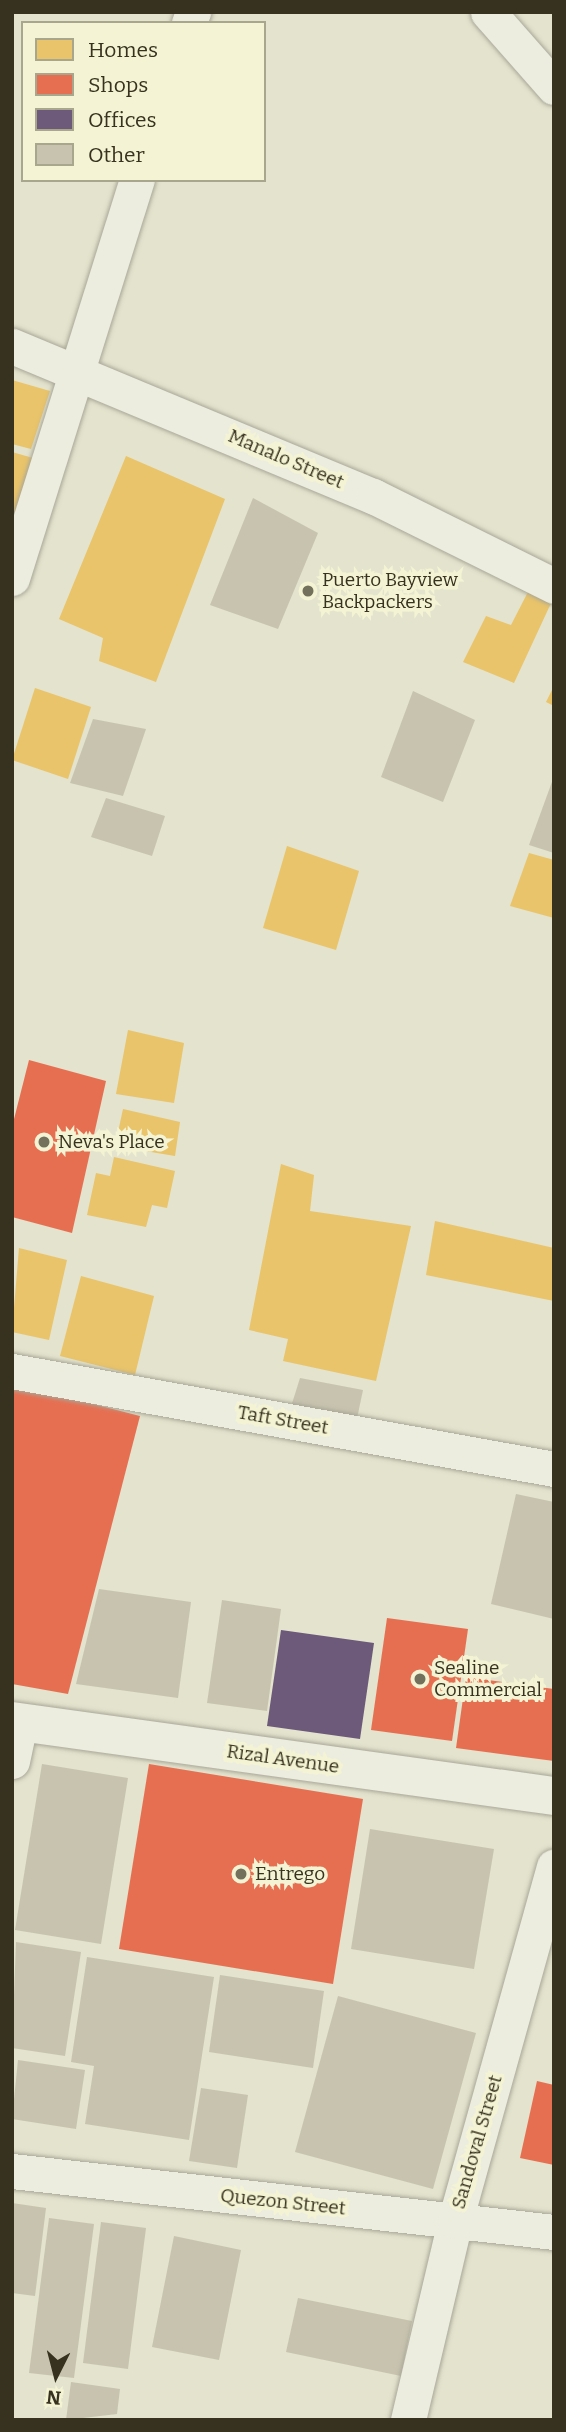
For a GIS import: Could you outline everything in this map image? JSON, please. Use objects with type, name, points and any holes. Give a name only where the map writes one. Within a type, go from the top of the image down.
[{"type":"main road","name":"Rizal Avenue","points":[[16,1722],[554,1796]]},
{"type":"street","points":[[488,12],[554,87]]},
{"type":"street","points":[[12,578],[136,182]]},
{"type":"street","name":"Manalo Street","points":[[12,346],[79,370],[373,496],[554,586]]},
{"type":"street","name":"Taft Street","points":[[12,1371],[554,1469]]},
{"type":"street","points":[[12,1761],[16,1722]]},
{"type":"street","name":"Sandoval Street","points":[[408,2420],[455,2221],[554,1867]]},
{"type":"street","name":"Quezon Street","points":[[12,2171],[554,2232]]},
{"type":"building: Homes","points":[[12,380],[50,391],[31,449],[12,444]]},
{"type":"building: Homes","points":[[12,452],[33,458],[12,520]]},
{"type":"building: Homes","points":[[126,456],[225,499],[156,682],[99,661],[103,638],[59,619]]},
{"type":"building: Homes","points":[[530,588],[552,601],[514,683],[463,662],[486,616],[511,625]]},
{"type":"building: Homes","points":[[554,686],[554,706],[546,702]]},
{"type":"building: Homes","points":[[35,688],[91,707],[68,779],[12,760]]},
{"type":"building: Homes","points":[[287,846],[359,871],[336,950],[263,928]]},
{"type":"building: Homes","points":[[529,853],[554,860],[554,918],[510,906]]},
{"type":"building: Homes","points":[[128,1030],[184,1043],[174,1103],[116,1094]]},
{"type":"building: Homes","points":[[123,1109],[180,1122],[175,1156],[115,1146]]},
{"type":"building: Homes","points":[[114,1157],[175,1171],[167,1208],[152,1205],[146,1227],[87,1215],[96,1173],[110,1176]]},
{"type":"building: Homes","points":[[281,1164],[314,1175],[310,1211],[411,1226],[376,1381],[283,1361],[288,1339],[249,1330]]},
{"type":"building: Homes","points":[[435,1221],[554,1248],[554,1301],[426,1275]]},
{"type":"building: Homes","points":[[19,1248],[67,1260],[49,1340],[12,1332]]},
{"type":"building: Homes","points":[[81,1276],[154,1296],[135,1375],[60,1356]]},
{"type":"building: Shops","points":[[29,1060],[106,1081],[72,1233],[12,1217],[12,1127]]},
{"type":"building: Shops","points":[[12,1383],[140,1416],[68,1694],[12,1684]]},
{"type":"building: Shops","name":"Sealine Commercial","points":[[387,1618],[468,1629],[452,1741],[371,1730]]},
{"type":"building: Shops","points":[[466,1677],[554,1689],[554,1761],[456,1748]]},
{"type":"building: Shops","name":"Entrego","points":[[149,1764],[363,1799],[333,1984],[119,1949]]},
{"type":"building: Shops","points":[[537,2081],[554,2085],[554,2165],[520,2158]]},
{"type":"building: Offices","points":[[281,1630],[374,1643],[360,1739],[267,1726]]},
{"type":"building: Other","points":[[253,498],[318,533],[278,629],[210,605]]},
{"type":"building: Other","points":[[413,691],[475,720],[443,802],[381,777]]},
{"type":"building: Other","points":[[93,719],[146,729],[123,796],[70,783]]},
{"type":"building: Other","points":[[554,779],[554,853],[529,845]]},
{"type":"building: Other","points":[[106,798],[165,816],[152,856],[91,837]]},
{"type":"building: Other","points":[[300,1378],[363,1390],[355,1428],[289,1413]]},
{"type":"building: Other","points":[[516,1494],[554,1502],[554,1619],[491,1604]]},
{"type":"building: Other","points":[[99,1589],[191,1602],[178,1698],[76,1684]]},
{"type":"building: Other","points":[[222,1600],[281,1609],[267,1711],[207,1703]]},
{"type":"building: Other","points":[[42,1764],[128,1778],[101,1944],[15,1930]]},
{"type":"building: Other","points":[[370,1829],[494,1849],[474,1969],[351,1949]]},
{"type":"building: Other","points":[[16,1942],[81,1952],[65,2056],[12,2048]]},
{"type":"building: Other","points":[[87,1957],[214,1977],[189,2140],[85,2124],[94,2066],[71,2062]]},
{"type":"building: Other","points":[[220,1975],[324,1991],[313,2068],[209,2052]]},
{"type":"building: Other","points":[[338,1996],[476,2033],[433,2189],[295,2152]]},
{"type":"building: Other","points":[[18,2060],[85,2070],[76,2129],[12,2119]]},
{"type":"building: Other","points":[[201,2088],[248,2095],[237,2168],[189,2161]]},
{"type":"building: Other","points":[[12,2203],[46,2208],[35,2296],[12,2293]]},
{"type":"building: Other","points":[[49,2218],[94,2224],[74,2378],[29,2373]]},
{"type":"building: Other","points":[[101,2222],[146,2228],[128,2369],[83,2363]]},
{"type":"building: Other","points":[[174,2236],[241,2250],[219,2360],[152,2347]]},
{"type":"building: Other","points":[[298,2298],[412,2321],[401,2376],[286,2352]]},
{"type":"building: Other","points":[[71,2382],[120,2389],[117,2414],[66,2420]]},
{"type":"place","name":"Puerto Bayview Backpackers","points":[[308,591]]},
{"type":"place","name":"Neva's Place","points":[[44,1142]]},
{"type":"place","name":"Sealine Commercial","points":[[420,1679]]},
{"type":"place","name":"Entrego","points":[[241,1874]]}]
